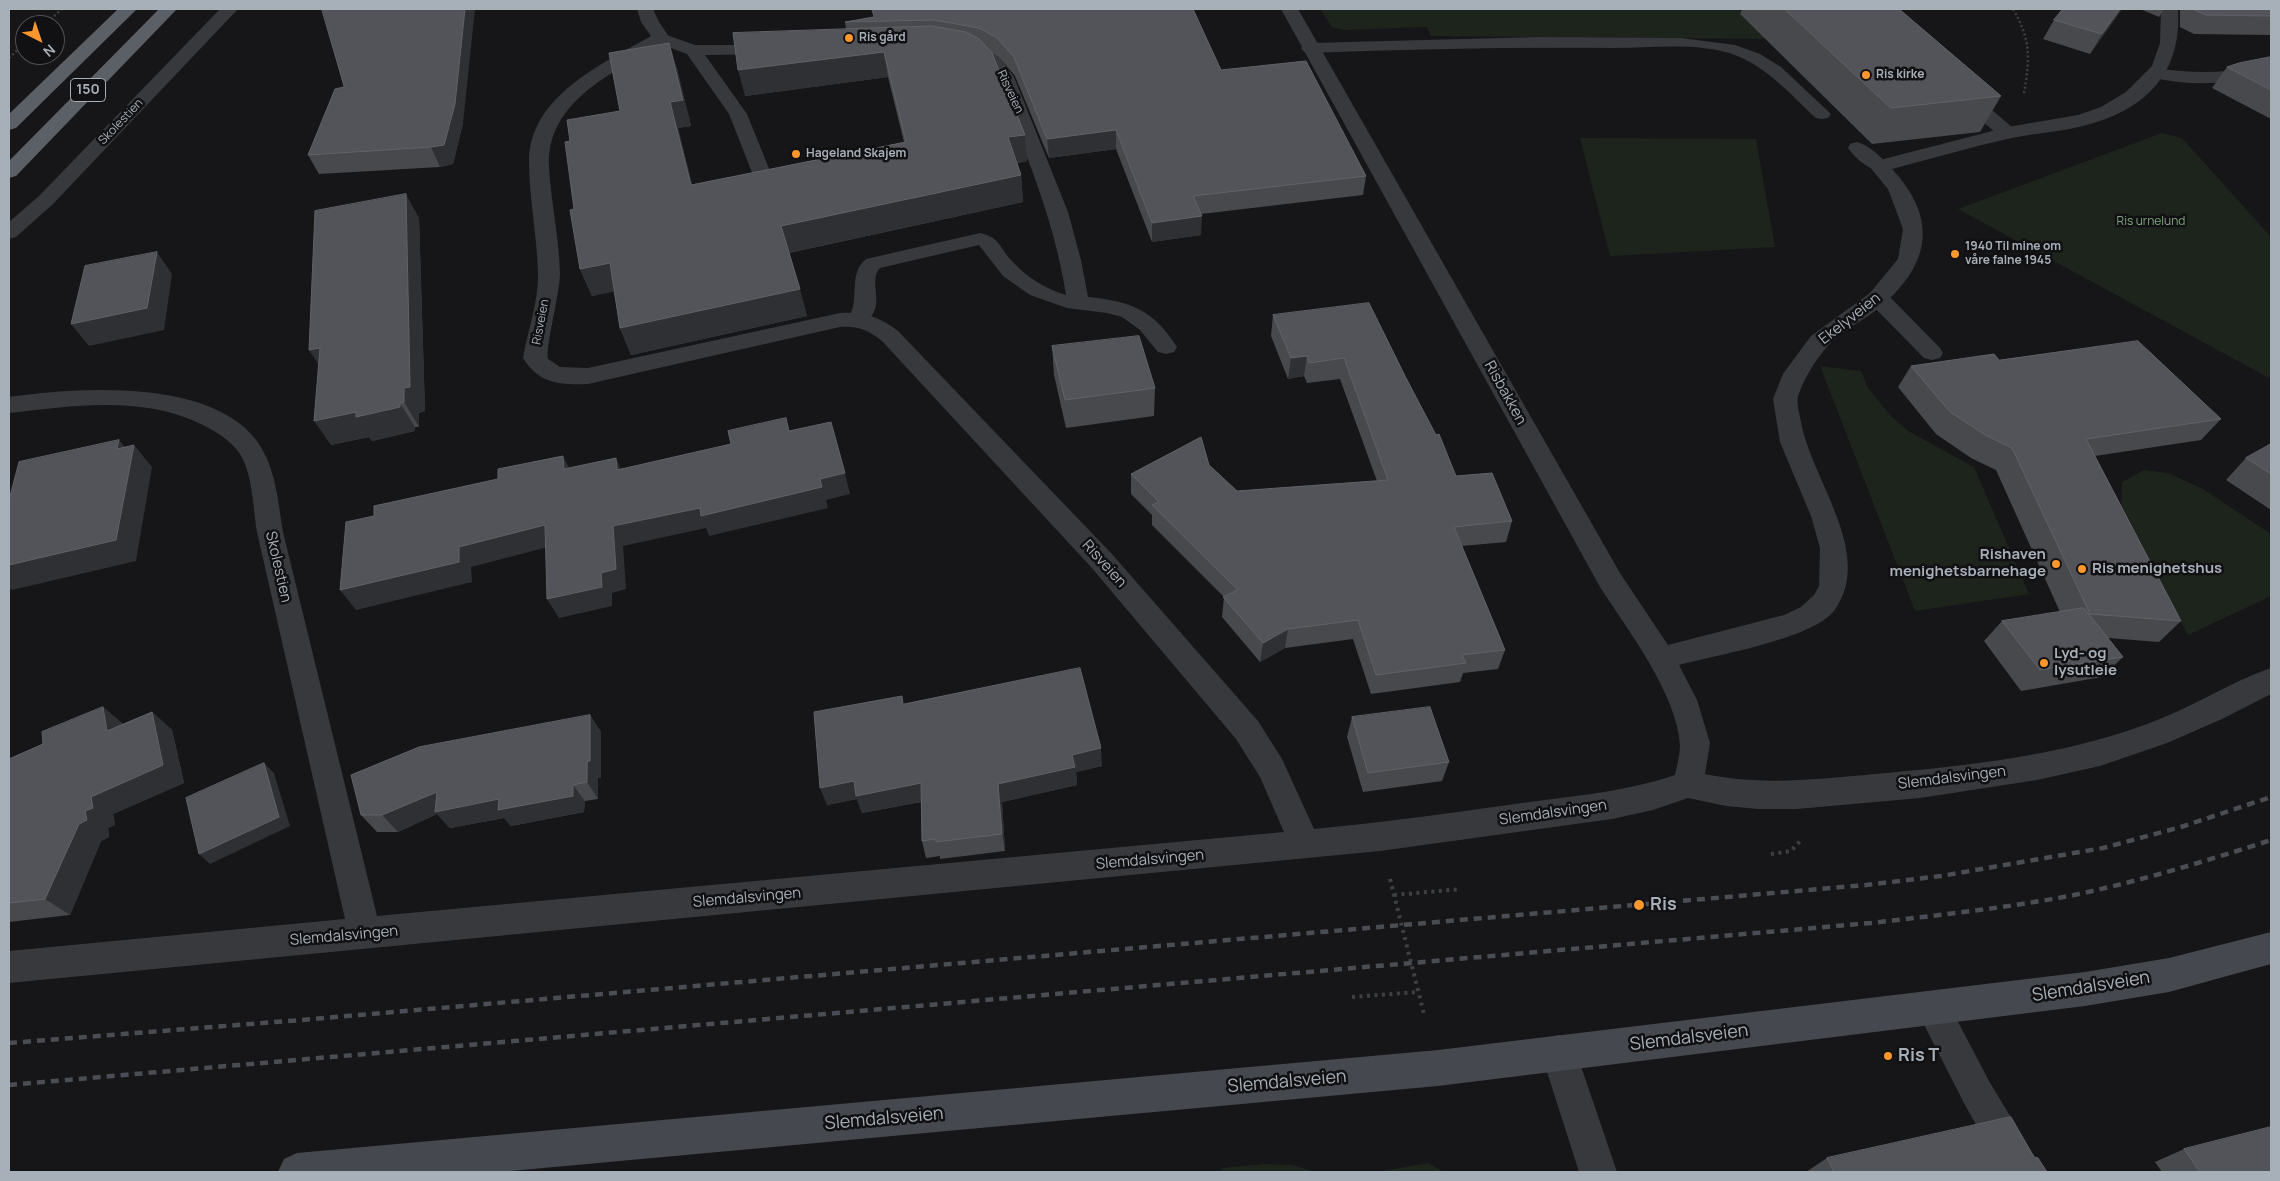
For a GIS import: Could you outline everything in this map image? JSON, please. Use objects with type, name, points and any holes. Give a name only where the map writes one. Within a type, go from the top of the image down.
[{"type":"highway","name":"150","points":[[9,124],[128,9]]},
{"type":"highway","name":"150","points":[[9,172],[168,9]]},
{"type":"main road","name":"Slemdalsveien","points":[[297,1172],[1438,1068],[2085,989],[2169,975],[2271,948]]},
{"type":"street","name":"Skolestien","points":[[9,233],[46,200],[230,9]]},
{"type":"street","points":[[644,9],[661,38]]},
{"type":"street","name":"Risbakken","points":[[1289,9],[1610,580],[1660,658],[1681,698],[1695,744],[1688,784]]},
{"type":"street","points":[[1879,166],[2008,133],[2084,120],[2108,110],[2140,90],[2156,73],[2167,53],[2170,33],[2170,9]]},
{"type":"street","name":"Risveien","points":[[661,38],[602,72],[574,92],[557,109],[545,126],[540,144],[540,173],[549,273],[547,296],[535,358],[540,367],[550,373],[567,377],[588,376],[815,325],[859,319],[871,322],[890,336],[982,431],[1101,560],[1219,696],[1247,730],[1271,768],[1287,800],[1305,845]]},
{"type":"street","name":"Ekelyveien","points":[[1660,658],[1792,626],[1811,615],[1824,603],[1833,587],[1833,548],[1824,516],[1792,442],[1785,399],[1795,374],[1819,341],[1878,298],[1892,283],[1909,259],[1914,229],[1898,187],[1879,166]]},
{"type":"street","name":"Skolestien","points":[[9,405],[102,396],[164,404],[218,421],[234,432],[248,448],[258,466],[270,532],[364,934]]},
{"type":"street","name":"Slemdalsvingen","points":[[9,967],[1380,837],[1612,805],[1653,796],[1688,784],[1726,792],[1758,795],[1797,795],[1920,784],[2037,767],[2100,753],[2156,734],[2271,680]]},
{"type":"street","points":[[1559,1053],[1598,1172]]},
{"type":"lane","points":[[661,38],[693,50],[791,49]]},
{"type":"lane","points":[[1310,48],[1521,42],[1676,43],[1716,47],[1740,51],[1773,68],[1822,114]]},
{"type":"lane","name":"Risveien","points":[[953,47],[972,49],[992,59],[1005,77],[1058,212],[1071,260],[1078,303]]},
{"type":"lane","points":[[693,50],[738,114],[762,176]]},
{"type":"lane","points":[[2156,73],[2190,79],[2242,75],[2264,70]]},
{"type":"lane","points":[[1949,82],[2008,133]]},
{"type":"lane","points":[[1857,148],[1879,166]]},
{"type":"lane","points":[[859,319],[866,299],[867,267],[880,261],[980,239],[990,243],[1003,264],[1041,294],[1064,302],[1114,306],[1132,313],[1148,324],[1166,347]]},
{"type":"lane","points":[[1878,298],[1932,353]]},
{"type":"lane","points":[[1933,1009],[1968,1077],[2023,1172]]},
{"type":"path","points":[[2013,9],[2023,24],[2029,40],[2030,58],[2024,110],[2031,129]]},
{"type":"path","points":[[1380,837],[1424,1014]]},
{"type":"path","points":[[1771,854],[1791,851]]},
{"type":"path","points":[[1394,895],[1461,889]]},
{"type":"path","points":[[1352,997],[1418,992]]},
{"type":"green space","points":[[1320,9],[1747,9],[1739,10],[1765,39],[1431,36],[1427,27],[1344,30],[1332,27]]},
{"type":"green space","name":"Ris urnelund","points":[[2162,133],[2182,138],[2271,237],[2271,379],[1958,209]]},
{"type":"green space","points":[[1580,138],[1756,139],[1775,247],[1610,256]]},
{"type":"green space","points":[[1820,366],[1861,371],[1868,388],[1890,415],[1908,431],[1974,467],[2029,594],[1915,611]]},
{"type":"green space","points":[[2144,470],[2168,473],[2203,489],[2271,534],[2271,596],[2188,635],[2121,509],[2122,482]]},
{"type":"green space","points":[[1428,1163],[1444,1172],[1376,1172]]},
{"type":"green space","points":[[1264,1164],[1293,1165],[1315,1172],[1222,1172],[1221,1168]]},
{"type":"building","points":[[322,9],[465,9],[455,104],[444,145],[308,155],[335,89],[344,87]]},
{"type":"building","points":[[872,9],[1193,9],[1221,70],[1306,61],[1366,176],[1193,196],[1202,216],[1152,223],[1116,130],[1047,139],[1014,57],[997,38],[979,28],[933,20],[845,22],[874,17]]},
{"type":"building","points":[[1785,9],[1899,9],[2001,96],[1891,108]]},
{"type":"building","points":[[2063,9],[2120,9],[2102,34],[2054,20]]},
{"type":"building","points":[[2193,9],[2271,9],[2271,16],[2206,15]]},
{"type":"building","name":"Hageland Skajem","points":[[932,26],[966,32],[979,39],[992,53],[1025,135],[1008,137],[1021,175],[781,226],[800,289],[620,328],[610,263],[580,269],[570,210],[574,209],[565,142],[570,141],[567,120],[620,111],[609,53],[669,43],[683,100],[670,102],[691,185],[906,142],[884,52],[738,70],[733,33]]},
{"type":"building","points":[[2271,57],[2271,90],[2227,67],[2239,63]]},
{"type":"building","points":[[406,194],[410,387],[404,388],[404,402],[400,403],[400,407],[356,417],[356,412],[314,421],[320,348],[309,350],[315,211]]},
{"type":"building","points":[[157,252],[147,308],[71,324],[85,266]]},
{"type":"building","points":[[1369,303],[1436,435],[1439,434],[1456,476],[1492,473],[1512,521],[1454,527],[1505,650],[1462,655],[1466,663],[1376,675],[1358,620],[1288,629],[1263,643],[1223,597],[1238,590],[1152,505],[1159,502],[1131,474],[1201,437],[1209,465],[1237,491],[1388,480],[1344,358],[1309,363],[1307,356],[1291,358],[1273,315]]},
{"type":"building","points":[[1139,336],[1155,388],[1065,400],[1052,346]]},
{"type":"building","points":[[2138,341],[2221,419],[2086,439],[2181,621],[2090,614],[2012,448],[1987,436],[1950,412],[1911,366],[1994,354],[1999,360]]},
{"type":"building","points":[[786,418],[789,431],[831,422],[845,473],[820,479],[822,487],[701,516],[700,508],[613,526],[616,569],[601,573],[602,587],[547,599],[545,525],[459,547],[459,562],[340,590],[346,522],[374,516],[374,506],[498,479],[498,469],[563,456],[564,469],[616,458],[617,470],[731,444],[728,431]]},
{"type":"building","points":[[119,440],[117,449],[134,445],[116,540],[9,565],[9,500],[19,462]]},
{"type":"building","points":[[2271,444],[2271,474],[2246,458]]},
{"type":"building","points":[[2084,608],[2123,657],[2040,670],[2002,621]]},
{"type":"building","points":[[1080,668],[1101,748],[1072,755],[1075,767],[998,784],[1002,834],[936,842],[936,839],[922,841],[921,783],[856,796],[854,781],[820,788],[814,712],[902,696],[903,704]]},
{"type":"building","points":[[103,707],[107,731],[152,712],[163,765],[91,797],[93,808],[85,811],[87,820],[79,824],[45,899],[9,903],[9,759],[43,744],[42,732]]},
{"type":"building","points":[[1430,707],[1449,762],[1368,773],[1352,717]]},
{"type":"building","points":[[590,715],[590,761],[587,761],[587,782],[573,785],[573,796],[498,810],[499,799],[435,812],[437,792],[382,815],[361,815],[351,775],[419,747]]},
{"type":"building","points":[[264,763],[279,817],[199,854],[186,798]]},
{"type":"building","points":[[2011,1117],[2034,1157],[2038,1158],[2047,1172],[1834,1172],[1827,1158]]},
{"type":"building","points":[[2271,1127],[2271,1172],[2200,1172],[2184,1149]]},
{"type":"railway","points":[[9,1043],[301,1020],[1866,885],[1941,876],[2103,848],[2181,827],[2271,797]]},
{"type":"railway","points":[[9,1085],[1871,923],[2049,900],[2074,895],[2173,870],[2271,840]]},
{"type":"place","name":"Ris gård","points":[[849,38]]},
{"type":"place","name":"Ris kirke","points":[[1866,75]]},
{"type":"place","name":"Hageland Skajem","points":[[796,154]]},
{"type":"place","name":"1940 Til mine om våre falne 1945","points":[[1955,254]]},
{"type":"place","name":"Rishaven menighetsbarnehage","points":[[2056,564]]},
{"type":"place","name":"Ris menighetshus","points":[[2082,569]]},
{"type":"place","name":"Lyd- og lysutleie","points":[[2044,663]]},
{"type":"place","name":"Ris","points":[[1639,905]]},
{"type":"place","name":"Ris T","points":[[1888,1056]]}]
